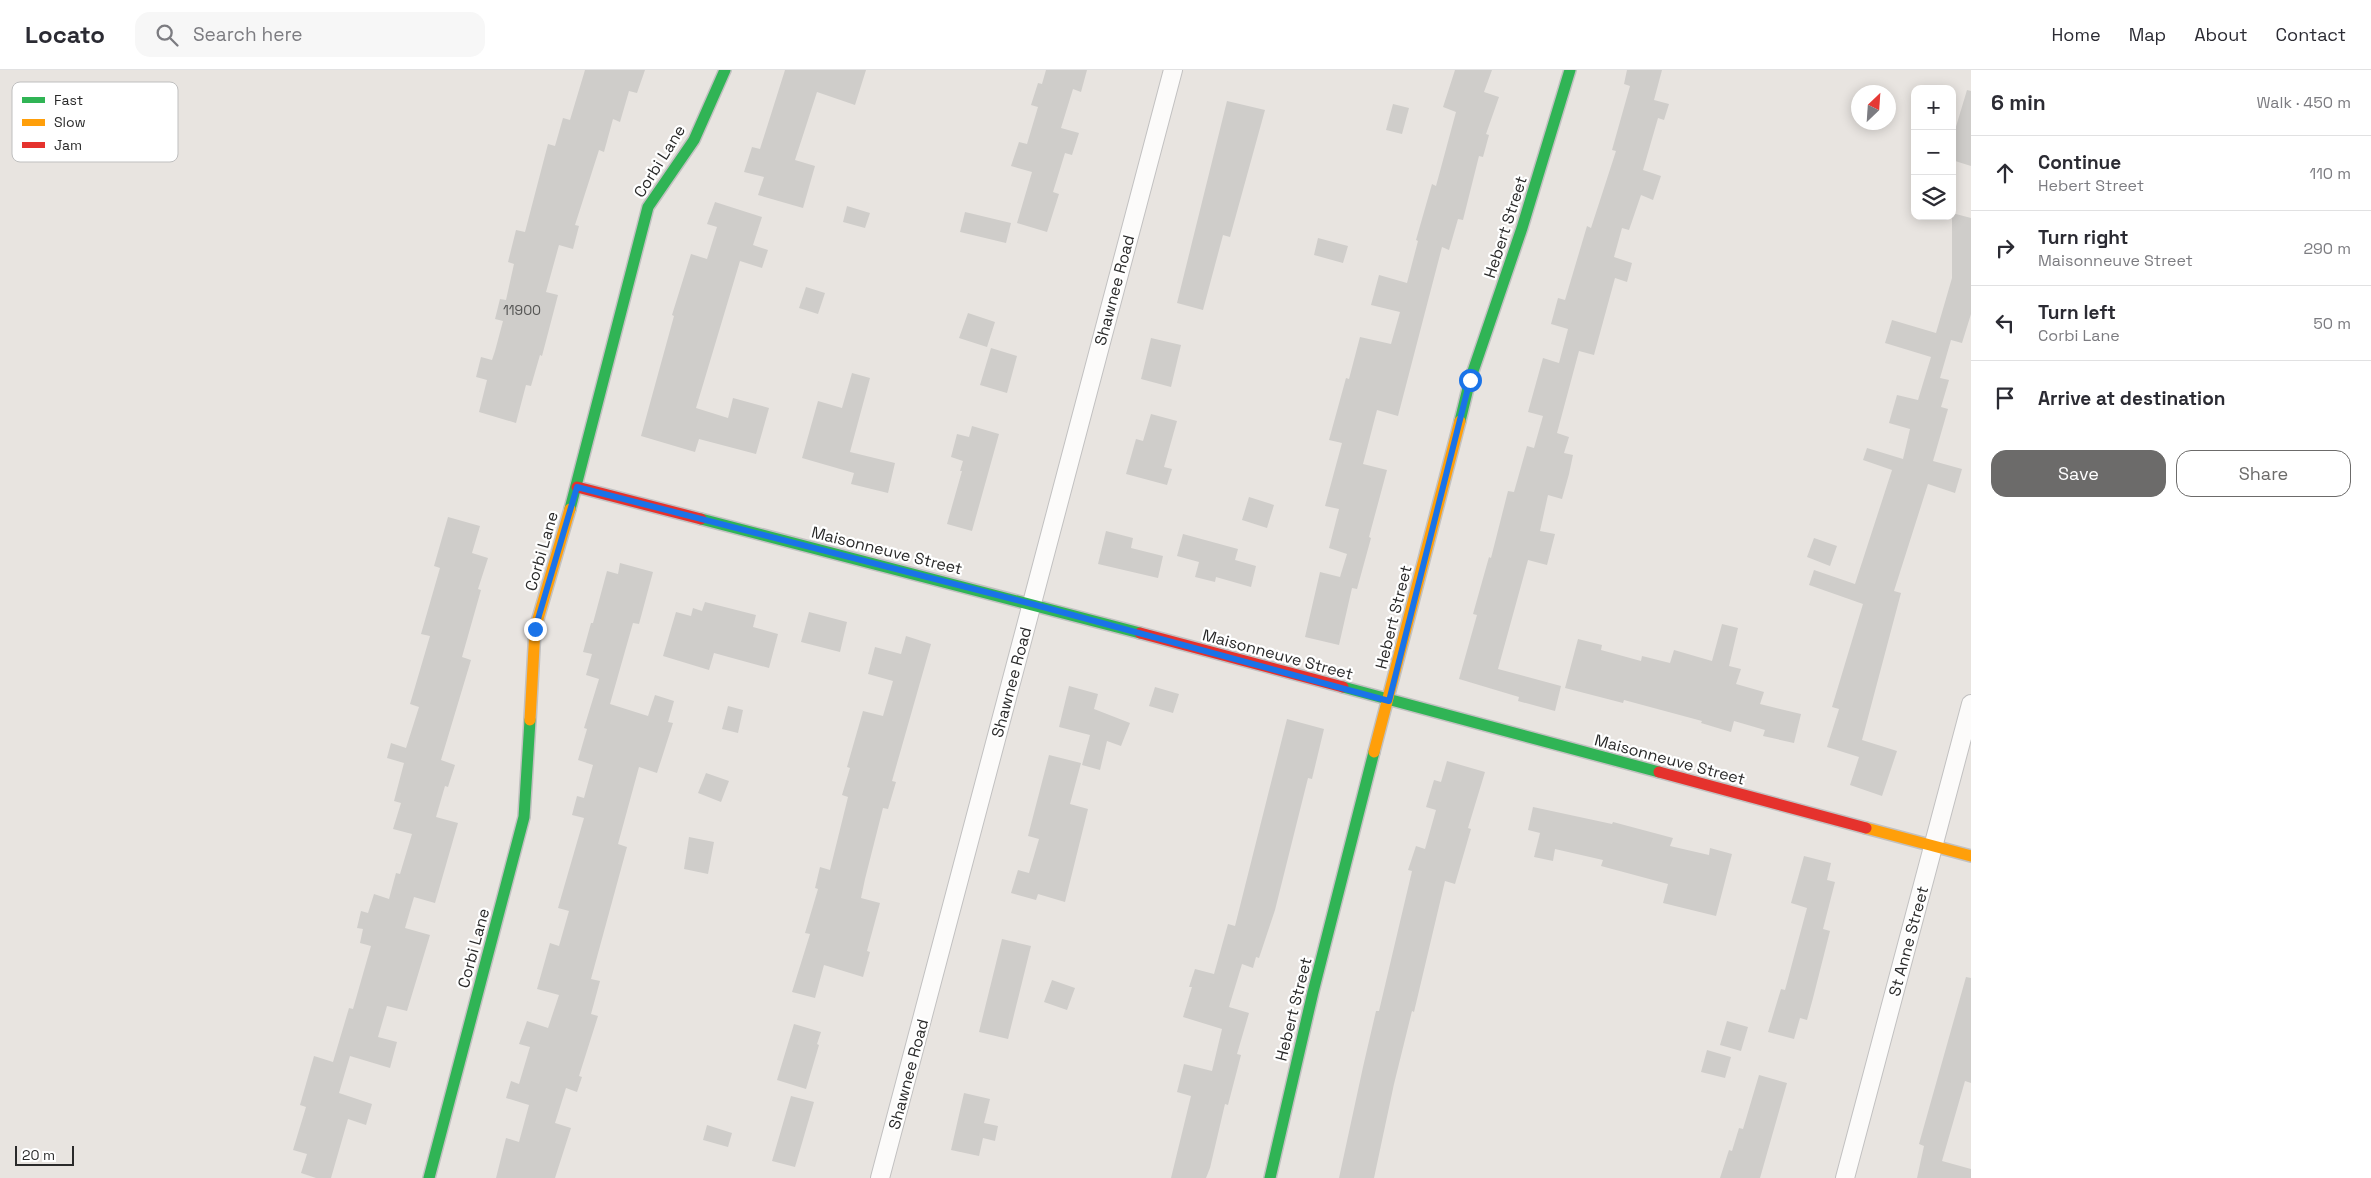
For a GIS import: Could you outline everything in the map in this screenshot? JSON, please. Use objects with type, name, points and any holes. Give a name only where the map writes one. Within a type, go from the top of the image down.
[{"type":"street","name":"Corbi Lane","points":[[429,1178],[524,817],[535,629],[577,487],[648,207],[694,140],[725,70]]},
{"type":"street","name":"Shawnee Road","points":[[880,1178],[1173,70]]},
{"type":"street","name":"Hebert Street","points":[[1270,1178],[1313,992],[1470,380],[1522,228],[1570,70]]},
{"type":"street","name":"Maisonneuve Street","points":[[577,487],[1032,604],[1971,856]]},
{"type":"street","name":"St Anne Street","points":[[1845,1178],[1971,704]]},
{"type":"building","points":[[585,70],[645,70],[637,93],[629,91],[620,122],[613,119],[604,152],[599,150],[575,225],[579,226],[573,249],[559,245],[546,292],[558,295],[542,356],[540,355],[531,386],[526,385],[516,423],[479,412],[487,380],[476,377],[481,357],[492,360],[495,351],[503,321],[495,319],[500,299],[506,300],[514,264],[508,262],[516,230],[525,232],[548,144],[555,146],[563,118],[570,120]]},
{"type":"building","points":[[785,70],[866,70],[855,105],[817,92],[795,160],[815,166],[803,208],[758,195],[764,177],[744,172],[752,147],[760,149]]},
{"type":"building","points":[[1046,70],[1087,70],[1081,92],[1073,89],[1061,128],[1079,133],[1072,155],[1065,153],[1053,192],[1059,194],[1047,232],[1017,223],[1032,172],[1011,166],[1019,142],[1027,144],[1038,107],[1031,105],[1038,83],[1042,84]]},
{"type":"building","points":[[1455,70],[1492,70],[1484,92],[1499,97],[1486,134],[1489,135],[1483,157],[1479,156],[1463,220],[1458,219],[1449,250],[1442,247],[1398,416],[1377,410],[1363,464],[1387,470],[1369,537],[1371,538],[1357,589],[1352,588],[1339,645],[1305,637],[1320,572],[1340,577],[1347,554],[1329,548],[1339,509],[1325,506],[1342,443],[1329,440],[1346,378],[1349,379],[1360,337],[1391,344],[1400,312],[1371,305],[1379,275],[1407,283],[1418,241],[1416,240],[1432,184],[1436,186],[1456,112],[1443,107]]},
{"type":"building","points":[[1627,70],[1662,70],[1654,100],[1669,104],[1664,120],[1658,118],[1643,170],[1661,176],[1653,200],[1641,195],[1629,230],[1622,228],[1614,257],[1632,263],[1627,282],[1615,278],[1594,355],[1579,351],[1557,433],[1569,437],[1564,453],[1573,455],[1569,474],[1562,499],[1548,495],[1540,531],[1555,534],[1547,565],[1528,560],[1498,669],[1561,686],[1555,711],[1518,701],[1519,697],[1459,679],[1477,615],[1473,614],[1489,557],[1491,558],[1508,491],[1514,492],[1527,446],[1534,448],[1543,416],[1528,412],[1543,358],[1559,363],[1568,329],[1551,324],[1558,298],[1565,300],[1587,226],[1591,228],[1616,151],[1612,150],[1630,86],[1624,84]]},
{"type":"building","points":[[1967,90],[1971,91],[1971,166],[1956,161],[1956,127]]},
{"type":"building","points":[[1227,101],[1265,110],[1230,237],[1223,235],[1203,310],[1177,303]]},
{"type":"building","points":[[1393,104],[1409,108],[1402,134],[1386,130]]},
{"type":"building","points":[[715,202],[762,217],[753,245],[768,250],[762,268],[740,261],[696,408],[728,418],[733,398],[769,408],[756,454],[699,439],[695,452],[641,436],[674,316],[672,315],[691,254],[707,259],[717,227],[707,224]]},
{"type":"building","points":[[847,206],[870,213],[865,228],[843,222]]},
{"type":"building","points":[[965,212],[1011,223],[1006,243],[960,232]]},
{"type":"building","points":[[1956,214],[1971,218],[1971,314],[1962,343],[1951,340],[1940,378],[1949,380],[1941,407],[1948,409],[1933,461],[1962,469],[1955,493],[1928,484],[1894,591],[1901,593],[1862,740],[1897,751],[1882,796],[1850,785],[1859,757],[1827,747],[1839,709],[1832,707],[1863,604],[1809,585],[1814,570],[1855,584],[1892,470],[1863,460],[1867,448],[1903,459],[1910,429],[1889,423],[1897,395],[1918,400],[1931,357],[1885,343],[1892,320],[1936,333],[1952,278],[1952,220],[1956,220]]},
{"type":"building","points":[[1318,238],[1348,246],[1343,263],[1314,255]]},
{"type":"building","points":[[806,287],[825,293],[818,314],[799,308]]},
{"type":"building","points":[[968,313],[995,322],[987,347],[959,338]]},
{"type":"building","points":[[1151,338],[1181,345],[1171,387],[1141,379]]},
{"type":"building","points":[[991,348],[1017,356],[1007,393],[980,385]]},
{"type":"building","points":[[852,373],[870,378],[850,452],[895,463],[888,493],[851,484],[854,473],[802,458],[818,401],[842,408]]},
{"type":"building","points":[[1151,414],[1177,421],[1164,467],[1172,469],[1167,485],[1126,474],[1136,439],[1143,441]]},
{"type":"building","points":[[972,426],[999,434],[972,531],[947,524],[963,461],[951,457],[957,434],[969,437]]},
{"type":"building","points":[[1249,497],[1274,505],[1267,528],[1242,520]]},
{"type":"building","points":[[448,517],[480,526],[472,553],[488,558],[478,589],[481,590],[462,657],[471,660],[441,760],[455,765],[448,787],[445,786],[436,817],[458,823],[435,903],[414,897],[405,928],[430,935],[407,1011],[387,1006],[378,1037],[397,1042],[390,1068],[350,1056],[339,1093],[372,1104],[366,1125],[348,1119],[331,1178],[316,1178],[301,1173],[307,1154],[293,1150],[306,1107],[300,1105],[314,1056],[333,1062],[349,1008],[353,1009],[371,946],[360,943],[363,929],[357,928],[361,911],[368,913],[374,894],[389,899],[396,873],[400,874],[412,834],[393,829],[401,803],[394,801],[404,763],[387,758],[391,743],[406,748],[419,707],[410,704],[430,636],[421,634],[440,568],[434,566]]},
{"type":"building","points":[[1106,531],[1133,538],[1131,548],[1163,556],[1158,578],[1098,564]]},
{"type":"building","points":[[1183,534],[1238,549],[1235,560],[1256,566],[1251,587],[1216,577],[1215,582],[1195,577],[1199,562],[1177,556]]},
{"type":"building","points":[[1814,538],[1837,546],[1830,566],[1807,557]]},
{"type":"building","points":[[620,563],[653,572],[639,624],[633,623],[610,704],[648,716],[655,695],[674,701],[668,722],[673,723],[657,773],[639,767],[618,844],[627,847],[591,979],[600,981],[591,1014],[598,1016],[579,1076],[582,1077],[577,1092],[566,1088],[555,1123],[571,1128],[555,1178],[496,1178],[506,1138],[519,1142],[529,1105],[506,1098],[511,1081],[519,1084],[530,1047],[519,1044],[527,1021],[548,1028],[559,995],[537,989],[550,943],[559,946],[569,911],[558,908],[584,818],[572,815],[577,796],[584,798],[593,765],[578,760],[587,729],[584,728],[599,679],[586,675],[592,654],[583,652],[607,571],[618,574]]},
{"type":"building","points":[[705,602],[756,615],[753,627],[778,634],[769,668],[714,653],[709,670],[663,656],[676,612],[691,616],[693,608],[702,611]]},
{"type":"building","points":[[809,612],[847,622],[840,652],[801,642]]},
{"type":"building","points":[[1722,624],[1738,628],[1729,666],[1741,669],[1736,684],[1764,692],[1760,704],[1801,714],[1794,743],[1763,736],[1765,730],[1734,721],[1731,732],[1701,723],[1702,721],[1624,700],[1623,703],[1565,688],[1578,639],[1602,645],[1601,650],[1641,661],[1642,656],[1670,663],[1674,650],[1712,661]]},
{"type":"building","points":[[906,636],[931,644],[892,781],[896,782],[888,809],[883,808],[861,898],[880,903],[867,951],[870,952],[863,977],[824,965],[815,998],[792,992],[810,934],[805,933],[818,889],[815,888],[820,867],[830,870],[848,797],[842,795],[850,768],[847,767],[863,711],[883,716],[893,681],[868,674],[875,647],[901,654]]},
{"type":"building","points":[[1069,686],[1098,694],[1094,709],[1130,723],[1121,746],[1107,741],[1100,770],[1082,765],[1090,735],[1059,727]]},
{"type":"building","points":[[1155,687],[1179,694],[1173,713],[1149,706]]},
{"type":"building","points":[[728,706],[743,710],[738,733],[722,729]]},
{"type":"building","points":[[1287,719],[1324,729],[1312,779],[1308,778],[1275,910],[1259,958],[1256,957],[1253,968],[1242,964],[1229,1007],[1249,1013],[1237,1054],[1241,1055],[1228,1105],[1225,1104],[1210,1168],[1206,1178],[1171,1178],[1191,1096],[1177,1092],[1184,1064],[1212,1071],[1222,1029],[1183,1017],[1192,987],[1189,987],[1195,969],[1214,974],[1228,924],[1235,926]]},
{"type":"building","points":[[1049,755],[1081,763],[1070,804],[1088,809],[1065,902],[1038,894],[1036,900],[1011,893],[1018,870],[1029,873],[1039,839],[1028,836]]},
{"type":"building","points":[[1447,761],[1485,772],[1468,828],[1471,829],[1455,884],[1445,881],[1414,1012],[1412,1011],[1394,1084],[1374,1178],[1339,1178],[1376,1011],[1379,1011],[1412,871],[1408,870],[1416,846],[1425,849],[1436,810],[1426,807],[1434,780],[1441,782]]},
{"type":"building","points":[[706,773],[729,781],[721,802],[698,793]]},
{"type":"building","points":[[1533,807],[1612,824],[1613,822],[1673,838],[1670,846],[1709,855],[1710,848],[1732,854],[1716,916],[1663,903],[1668,884],[1601,866],[1603,860],[1555,849],[1553,861],[1534,857],[1540,833],[1528,830]]},
{"type":"building","points":[[689,837],[714,842],[708,874],[684,869]]},
{"type":"building","points":[[1804,856],[1831,863],[1827,880],[1835,882],[1823,929],[1830,931],[1813,998],[1807,1020],[1800,1018],[1794,1039],[1768,1032],[1781,989],[1785,990],[1807,908],[1791,903]]},
{"type":"building","points":[[1002,939],[1031,946],[1008,1039],[979,1032]]},
{"type":"building","points":[[1966,977],[1971,978],[1971,1083],[1965,1081],[1942,1161],[1971,1169],[1971,1178],[1917,1178],[1924,1146],[1919,1144]]},
{"type":"building","points":[[1052,980],[1075,988],[1067,1010],[1044,1002]]},
{"type":"building","points":[[1727,1021],[1748,1027],[1741,1051],[1720,1045]]},
{"type":"building","points":[[794,1024],[821,1032],[806,1089],[777,1080]]},
{"type":"building","points":[[1707,1050],[1731,1057],[1725,1078],[1701,1072]]},
{"type":"building","points":[[1759,1075],[1787,1083],[1760,1178],[1720,1178],[1729,1150],[1732,1151],[1739,1128],[1743,1129]]},
{"type":"building","points":[[964,1093],[990,1099],[984,1123],[998,1126],[995,1141],[983,1138],[979,1156],[951,1150]]},
{"type":"building","points":[[791,1096],[814,1102],[795,1167],[772,1161]]},
{"type":"building","points":[[707,1125],[732,1133],[728,1147],[703,1140]]},
{"type":"traffic: fast","points":[[570,509],[648,207],[694,140],[725,70]]},
{"type":"traffic: fast","points":[[1460,421],[1470,380],[1522,228],[1570,70]]},
{"type":"traffic: fast","points":[[701,519],[1140,633]]},
{"type":"traffic: fast","points":[[1343,687],[1659,772]]},
{"type":"traffic: fast","points":[[429,1178],[524,817],[530,720]]},
{"type":"traffic: fast","points":[[1270,1178],[1313,992],[1374,752]]},
{"type":"traffic: slow","points":[[1374,752],[1460,421]]},
{"type":"traffic: slow","points":[[530,720],[535,629],[570,509]]},
{"type":"traffic: slow","points":[[1866,828],[1971,856]]},
{"type":"traffic: jam","points":[[577,487],[701,519]]},
{"type":"traffic: jam","points":[[1140,633],[1343,687]]},
{"type":"traffic: jam","points":[[1659,772],[1866,828]]},
{"type":"route","points":[[535,629],[577,487],[1032,604],[1389,701],[1470,380]]}]
